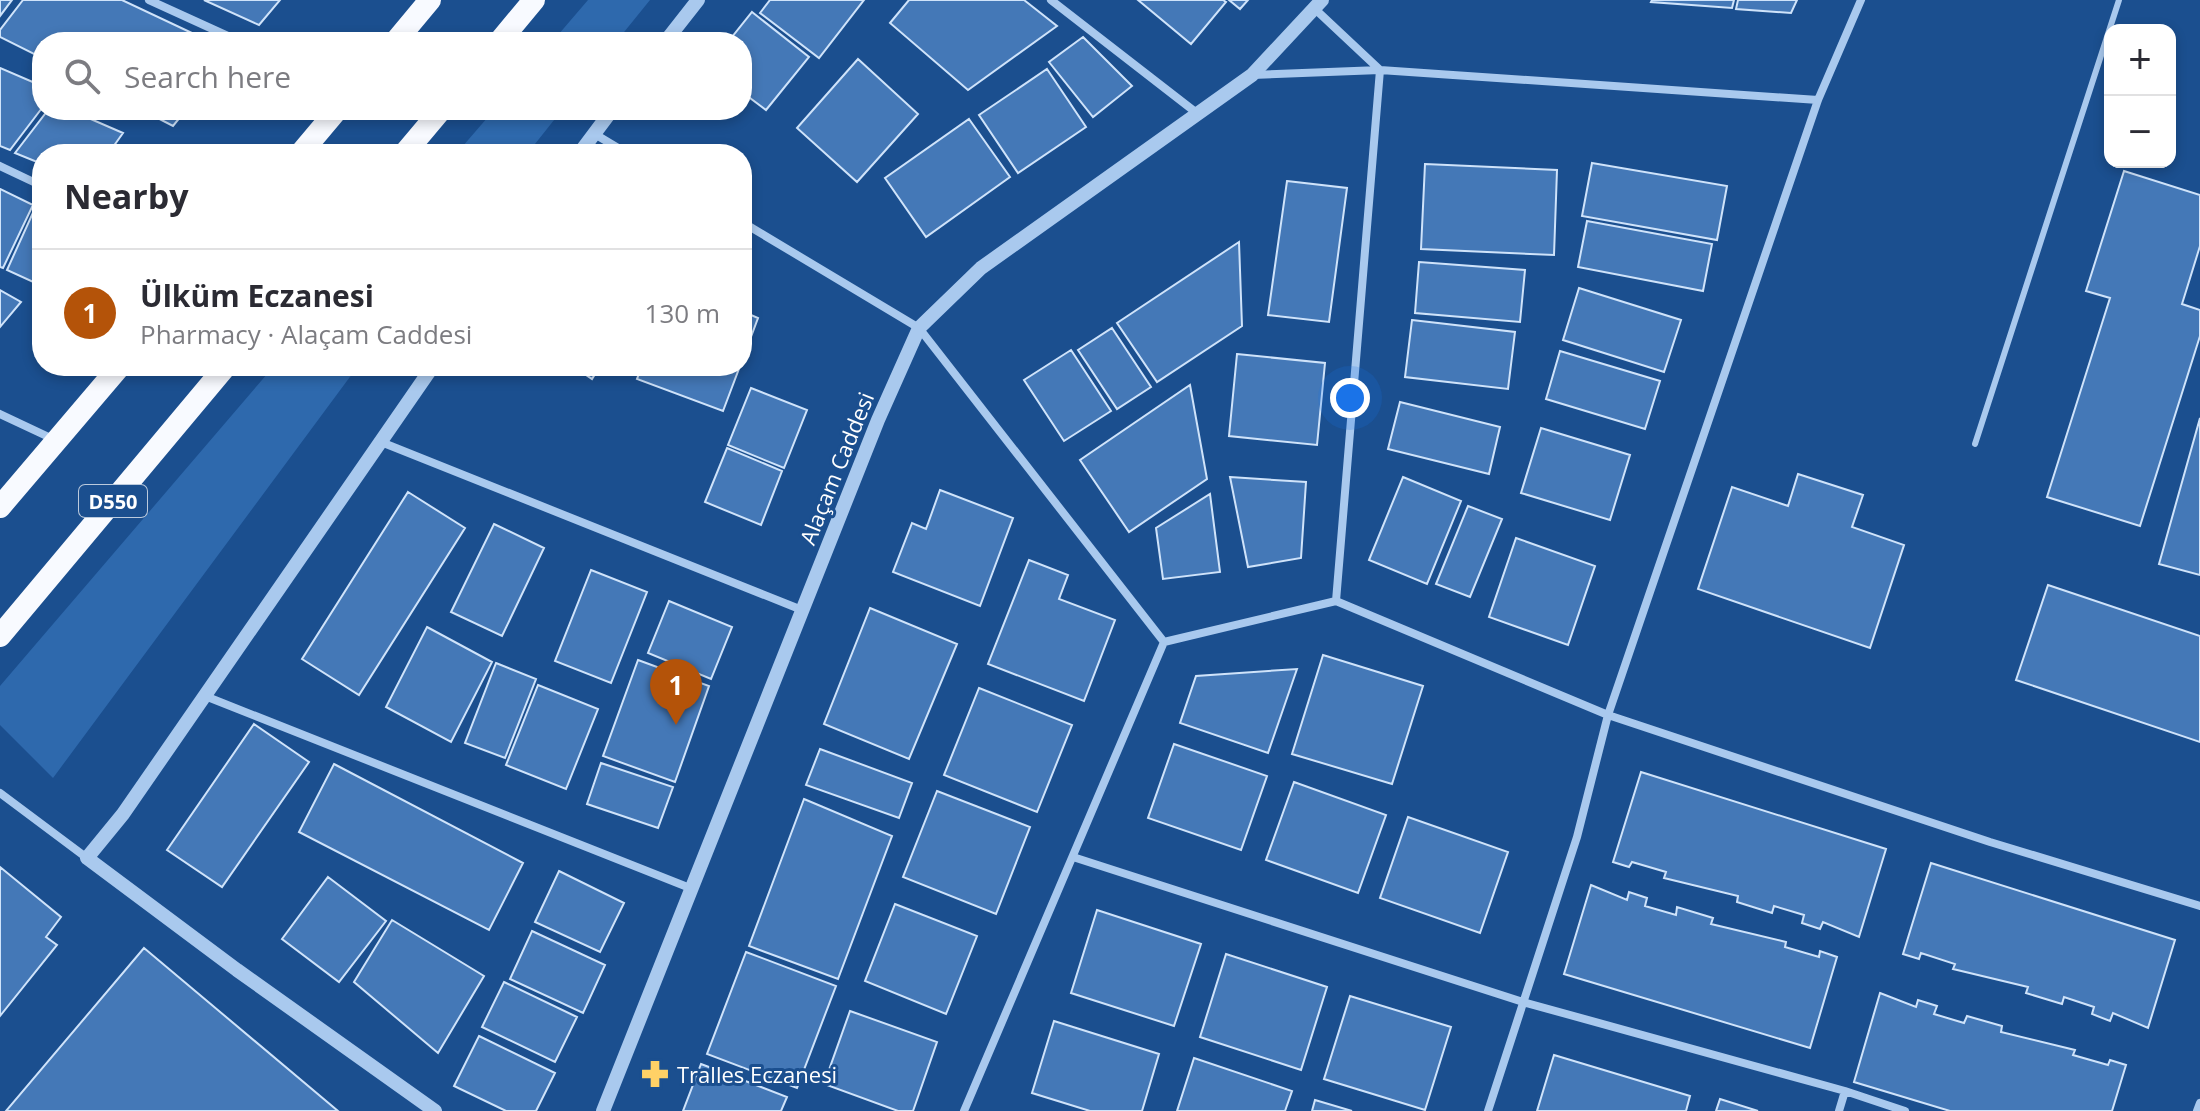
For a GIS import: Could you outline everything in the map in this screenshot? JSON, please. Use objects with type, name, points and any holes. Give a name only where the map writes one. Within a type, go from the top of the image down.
[{"type":"highway","points":[[403,32],[430,0]]},
{"type":"highway","points":[[507,32],[534,0]]},
{"type":"highway","points":[[308,144],[329,120]]},
{"type":"highway","points":[[412,144],[433,120]]},
{"type":"highway","points":[[0,507],[112,376]]},
{"type":"highway","name":"D550","points":[[0,636],[218,376]]},
{"type":"street","points":[[149,0],[219,32]]},
{"type":"street","points":[[673,32],[698,0]]},
{"type":"street","points":[[1051,0],[1198,114]]},
{"type":"street","points":[[1488,1111],[1577,837],[1608,715],[1818,100],[1861,0]]},
{"type":"street","points":[[1318,4],[1380,70],[1336,601]]},
{"type":"street","name":"Alaçam Caddesi","points":[[603,1111],[878,420],[919,328],[981,268],[1252,75],[1318,4]]},
{"type":"street","points":[[1252,75],[1380,70],[1818,100]]},
{"type":"street","points":[[586,144],[604,120]]},
{"type":"street","points":[[593,133],[611,144]]},
{"type":"street","points":[[0,166],[32,181]]},
{"type":"street","points":[[752,228],[919,328],[1164,642]]},
{"type":"street","points":[[87,858],[123,814],[426,376]]},
{"type":"street","points":[[0,414],[58,441]]},
{"type":"street","points":[[381,442],[802,610]]},
{"type":"street","points":[[1164,642],[1336,601],[1608,715],[1990,842],[2200,906]]},
{"type":"street","points":[[965,1111],[1164,642]]},
{"type":"street","points":[[205,696],[690,888]]},
{"type":"street","points":[[0,793],[435,1111]]},
{"type":"street","points":[[1073,857],[1523,1002],[1845,1091],[1905,1111]]},
{"type":"street","points":[[1839,1111],[1845,1091]]},
{"type":"street","points":[[2197,1111],[2200,1103]]},
{"type":"lane","points":[[1975,444],[2119,0]]},
{"type":"shaded area","points":[[588,0],[650,0],[624,32],[561,32]]},
{"type":"shaded area","points":[[485,120],[554,120],[535,144],[465,144]]},
{"type":"shaded area","points":[[265,376],[351,376],[53,778],[0,725],[0,686]]},
{"type":"building","points":[[0,0],[12,0],[0,16]]},
{"type":"building","points":[[23,0],[122,0],[190,32],[32,32],[32,53],[0,37],[0,30]]},
{"type":"building","points":[[204,0],[280,0],[259,25]]},
{"type":"building","points":[[770,0],[864,0],[819,58],[760,13]]},
{"type":"building","points":[[909,0],[1024,0],[1057,26],[968,90],[890,23]]},
{"type":"building","points":[[1138,0],[1223,0],[1226,2],[1191,44]]},
{"type":"building","points":[[1229,0],[1248,0],[1240,9]]},
{"type":"building","points":[[1652,0],[1734,0],[1732,8]]},
{"type":"building","points":[[1738,0],[1797,0],[1791,13],[1736,9]]},
{"type":"building","points":[[752,12],[809,57],[766,110],[752,100],[752,32],[736,32]]},
{"type":"building","points":[[1083,37],[1132,86],[1093,117],[1049,62]]},
{"type":"building","points":[[858,59],[918,114],[857,182],[797,128]]},
{"type":"building","points":[[0,68],[32,82],[33,120],[10,150],[0,146]]},
{"type":"building","points":[[1047,69],[1086,127],[1018,173],[979,115]]},
{"type":"building","points":[[969,119],[1010,177],[926,237],[885,178]]},
{"type":"building","points":[[40,120],[93,120],[123,133],[115,144],[32,144],[32,160],[15,153]]},
{"type":"building","points":[[161,120],[178,120],[173,126]]},
{"type":"building","points":[[1592,163],[1727,186],[1717,240],[1582,216]]},
{"type":"building","points":[[1425,164],[1557,170],[1554,255],[1421,249]]},
{"type":"building","points":[[2124,171],[2200,195],[2200,246],[2182,304],[2200,310],[2200,336],[2140,526],[2047,497],[2110,298],[2086,291]]},
{"type":"building","points":[[1287,181],[1347,188],[1329,322],[1268,315]]},
{"type":"building","points":[[0,189],[32,207],[3,268],[0,267]]},
{"type":"building","points":[[32,215],[32,281],[7,270]]},
{"type":"building","points":[[1587,221],[1712,244],[1703,291],[1578,267]]},
{"type":"building","points":[[1239,242],[1242,326],[1157,382],[1117,323]]},
{"type":"building","points":[[1419,262],[1525,270],[1520,322],[1415,313]]},
{"type":"building","points":[[1579,288],[1681,320],[1664,372],[1563,340]]},
{"type":"building","points":[[0,290],[21,302],[0,327]]},
{"type":"building","points":[[752,315],[758,318],[752,334]]},
{"type":"building","points":[[1412,320],[1515,332],[1508,389],[1405,377]]},
{"type":"building","points":[[1112,328],[1151,387],[1117,409],[1078,350]]},
{"type":"building","points":[[1071,350],[1111,411],[1064,441],[1024,380]]},
{"type":"building","points":[[1560,351],[1660,381],[1645,429],[1546,399]]},
{"type":"building","points":[[1237,354],[1325,363],[1317,445],[1229,436]]},
{"type":"building","points":[[638,376],[736,376],[723,411],[637,379]]},
{"type":"building","points":[[1190,385],[1207,479],[1129,532],[1080,460]]},
{"type":"building","points":[[751,388],[807,410],[784,468],[728,445]]},
{"type":"building","points":[[1400,402],[1500,427],[1489,474],[1388,449]]},
{"type":"building","points":[[2200,418],[2200,575],[2159,564]]},
{"type":"building","points":[[1541,428],[1630,455],[1610,520],[1521,493]]},
{"type":"building","points":[[727,448],[782,471],[761,525],[705,502]]},
{"type":"building","points":[[1798,474],[1863,495],[1852,527],[1904,545],[1870,648],[1698,589],[1732,487],[1788,506]]},
{"type":"building","points":[[1230,477],[1306,482],[1301,558],[1248,567]]},
{"type":"building","points":[[1403,477],[1461,501],[1427,584],[1369,560]]},
{"type":"building","points":[[940,490],[1013,518],[980,606],[893,572],[912,523],[926,529]]},
{"type":"building","points":[[408,492],[465,528],[359,695],[302,659]]},
{"type":"building","points":[[1210,494],[1220,572],[1163,579],[1156,528]]},
{"type":"building","points":[[1468,506],[1502,519],[1470,597],[1436,584]]},
{"type":"building","points":[[494,524],[544,548],[502,636],[451,612]]},
{"type":"building","points":[[1516,538],[1595,566],[1568,645],[1489,617]]},
{"type":"building","points":[[1029,560],[1068,575],[1059,599],[1115,620],[1084,701],[988,664]]},
{"type":"building","points":[[591,570],[647,592],[611,683],[555,661]]},
{"type":"building","points":[[2048,585],[2200,636],[2200,742],[2016,680]]},
{"type":"building","points":[[669,601],[732,627],[711,679],[648,653]]},
{"type":"building","points":[[870,608],[957,644],[909,759],[824,724]]},
{"type":"building","points":[[427,627],[492,662],[451,742],[386,707]]},
{"type":"building","points":[[1323,655],[1423,686],[1392,784],[1292,754]]},
{"type":"building","points":[[638,660],[709,686],[675,782],[603,756]]},
{"type":"building","points":[[496,663],[536,679],[505,758],[465,743]]},
{"type":"building","points":[[1297,669],[1268,753],[1180,723],[1196,676]]},
{"type":"building","points":[[538,685],[598,709],[566,789],[506,765]]},
{"type":"building","points":[[979,688],[1072,725],[1037,812],[944,775]]},
{"type":"building","points":[[254,724],[309,762],[222,887],[167,850]]},
{"type":"building","points":[[1174,744],[1267,776],[1241,850],[1148,818]]},
{"type":"building","points":[[820,749],[912,783],[899,818],[806,785]]},
{"type":"building","points":[[601,763],[673,787],[658,828],[587,804]]},
{"type":"building","points":[[334,764],[523,863],[489,930],[299,832]]},
{"type":"building","points":[[1641,772],[1886,849],[1859,937],[1823,922],[1820,929],[1802,923],[1804,915],[1774,906],[1772,913],[1737,902],[1738,896],[1664,878],[1666,872],[1632,862],[1629,867],[1613,862]]},
{"type":"building","points":[[1294,782],[1386,815],[1358,893],[1266,860]]},
{"type":"building","points":[[937,791],[1030,827],[996,914],[903,877]]},
{"type":"building","points":[[804,799],[892,836],[838,979],[749,946]]},
{"type":"building","points":[[1408,817],[1508,852],[1480,933],[1380,898]]},
{"type":"building","points":[[1931,863],[2175,940],[2148,1028],[2113,1013],[2110,1021],[2092,1014],[2094,1007],[2064,997],[2062,1004],[2026,993],[2028,987],[1953,969],[1955,964],[1921,953],[1919,959],[1903,954]]},
{"type":"building","points":[[0,867],[61,917],[46,937],[57,945],[0,1016]]},
{"type":"building","points":[[559,871],[624,903],[600,952],[535,922]]},
{"type":"building","points":[[328,877],[386,921],[339,982],[282,939]]},
{"type":"building","points":[[1591,885],[1627,900],[1629,892],[1647,898],[1645,906],[1676,915],[1677,907],[1713,918],[1711,924],[1786,942],[1785,947],[1819,957],[1820,951],[1837,957],[1810,1048],[1564,974]]},
{"type":"building","points":[[895,904],[977,936],[946,1014],[865,981]]},
{"type":"building","points":[[1097,910],[1201,944],[1174,1026],[1071,993]]},
{"type":"building","points":[[392,920],[484,976],[438,1053],[354,982]]},
{"type":"building","points":[[532,931],[605,965],[583,1013],[510,979]]},
{"type":"building","points":[[144,948],[338,1111],[6,1111]]},
{"type":"building","points":[[746,952],[836,986],[797,1088],[707,1054]]},
{"type":"building","points":[[1226,954],[1327,987],[1301,1070],[1200,1037]]},
{"type":"building","points":[[504,982],[577,1017],[555,1062],[482,1027]]},
{"type":"building","points":[[1880,993],[1916,1007],[1918,1000],[1937,1006],[1934,1014],[1964,1023],[1967,1016],[2002,1026],[2001,1032],[2075,1050],[2073,1055],[2108,1065],[2110,1060],[2126,1065],[2112,1111],[1950,1111],[1854,1082]]},
{"type":"building","points":[[1350,996],[1451,1027],[1425,1110],[1324,1079]]},
{"type":"building","points":[[850,1011],[937,1042],[913,1111],[898,1111],[824,1084]]},
{"type":"building","points":[[1054,1021],[1159,1054],[1142,1111],[1090,1111],[1032,1093]]},
{"type":"building","points":[[479,1036],[555,1073],[536,1111],[506,1111],[454,1086]]},
{"type":"building","points":[[1554,1055],[1690,1096],[1686,1111],[1537,1111]]},
{"type":"building","points":[[1194,1058],[1292,1091],[1285,1111],[1177,1111]]},
{"type":"building","points":[[701,1064],[787,1097],[781,1111],[683,1111]]},
{"type":"building","points":[[1720,1099],[1758,1111],[1716,1111]]},
{"type":"building","points":[[1315,1100],[1352,1111],[1312,1111]]},
{"type":"place","name":"Ülküm Eczanesi","points":[[676,725]]},
{"type":"place","name":"Tralles Eczanesi","points":[[655,1074]]}]
